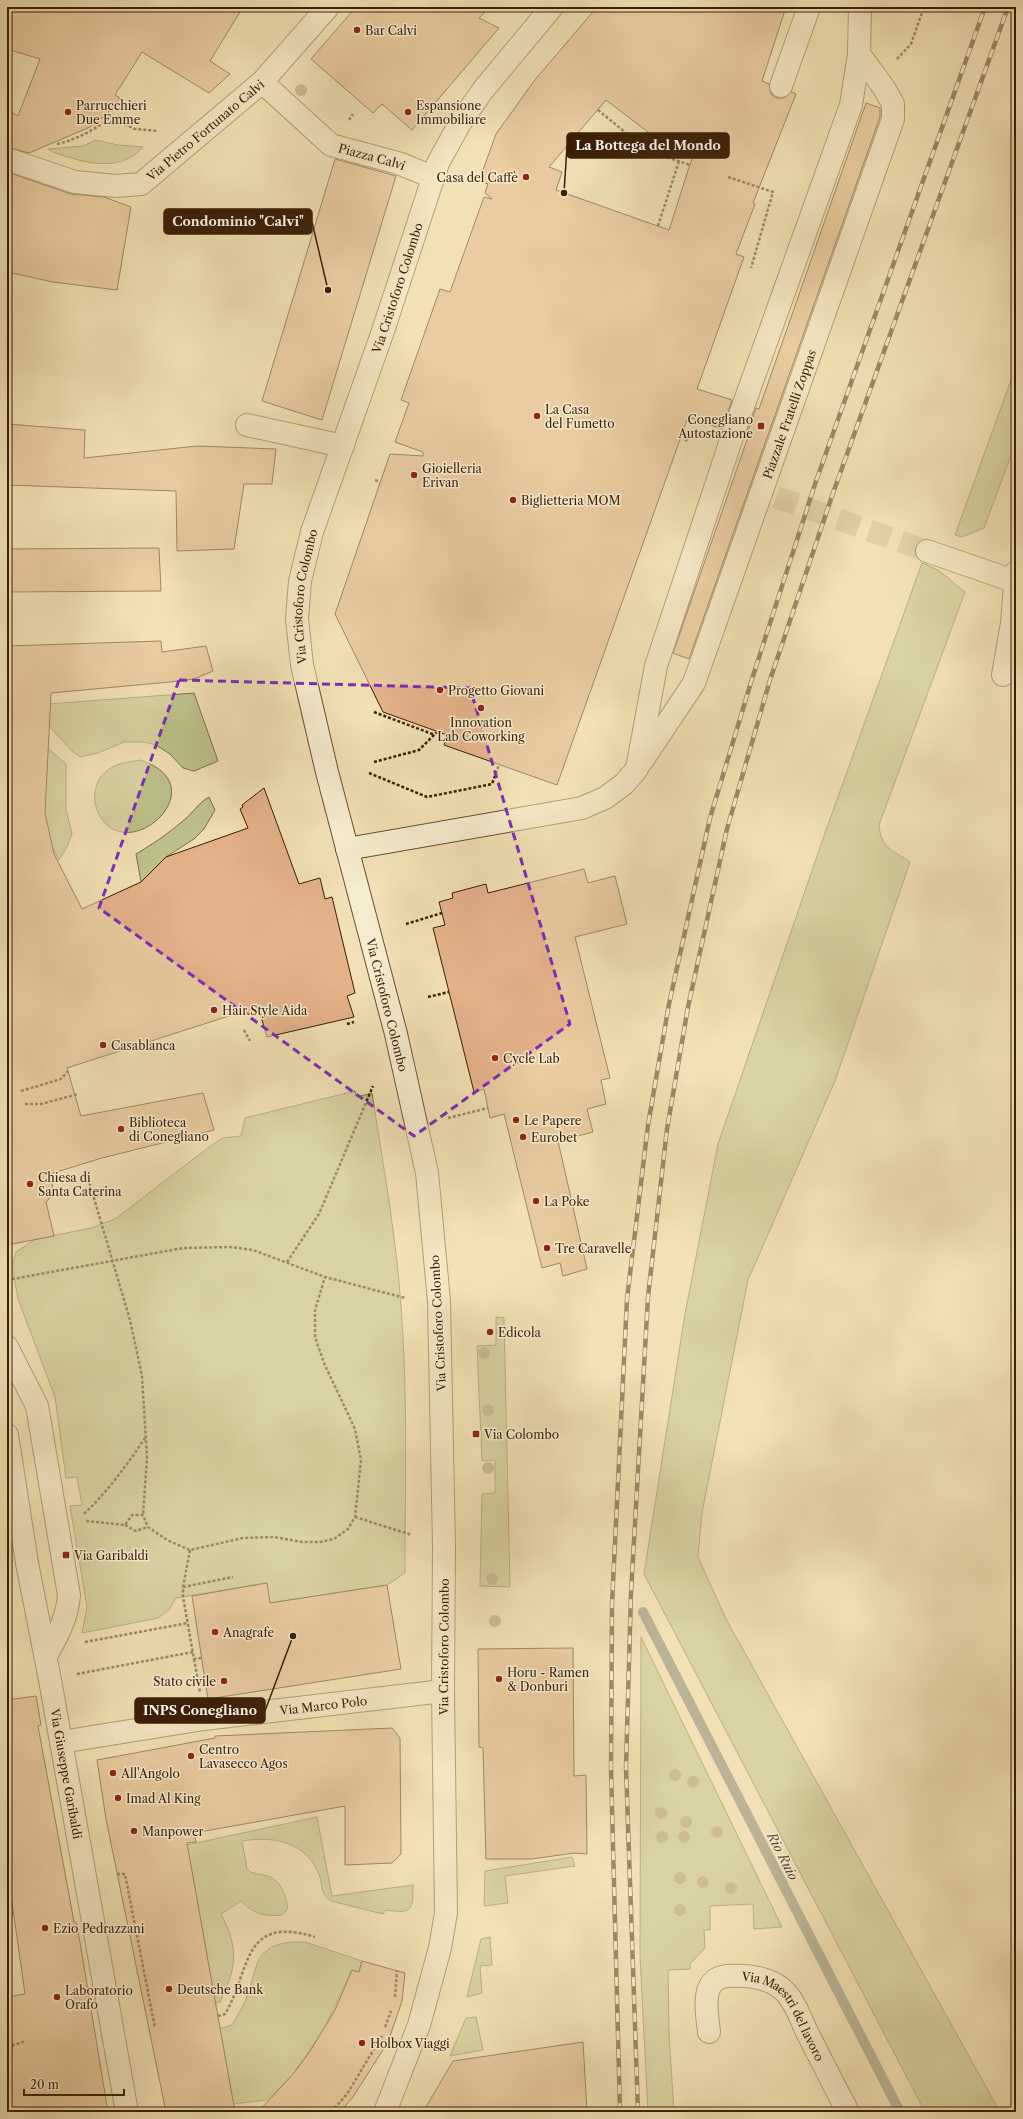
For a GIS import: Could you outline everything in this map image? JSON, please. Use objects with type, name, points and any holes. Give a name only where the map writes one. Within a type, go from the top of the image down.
[{"type":"street","name":"Via Pietro Fortunato Calvi","points":[[7,159],[75,182],[116,186],[141,184],[262,82],[328,7]]},
{"type":"street","name":"Via Cristoforo Colombo","points":[[385,2112],[418,2025],[430,1984],[446,1913],[443,1691],[444,1546],[439,1301],[427,1173],[396,1034],[347,848],[302,666],[297,619],[300,581],[312,532],[343,446],[433,177],[444,149],[483,90],[552,7]]},
{"type":"street","points":[[781,86],[809,7]]},
{"type":"street","points":[[637,769],[656,666],[734,432],[851,105],[859,54],[860,7]]},
{"type":"street","name":"Piazzale Fratelli Zoppas","points":[[347,848],[582,808],[605,798],[624,784],[637,769],[694,682],[768,494],[894,119],[893,104],[884,88],[859,54]]},
{"type":"street","name":"Piazza Calvi","points":[[262,82],[331,145],[398,163],[433,177]]},
{"type":"street","points":[[247,425],[343,446]]},
{"type":"street","points":[[927,551],[1015,576],[1014,624],[1003,675]]},
{"type":"street","points":[[7,1348],[37,1406],[69,1595],[67,1612],[61,1630],[46,1656]]},
{"type":"street","name":"Via Giuseppe Garibaldi","points":[[7,1435],[27,1563],[46,1656],[127,2112]]},
{"type":"street","name":"Via Marco Polo","points":[[61,1742],[204,1719],[443,1691]]},
{"type":"street","name":"Via Maestri del lavoro","points":[[709,2032],[706,1995],[709,1987],[718,1979],[726,1976],[750,1976],[772,1982],[790,1997],[848,2112]]},
{"type":"street","name":"Via Cristoforo Colombo","points":[[368,2112],[404,2062]]},
{"type":"path","points":[[895,60],[911,44],[924,7]]},
{"type":"path","points":[[598,110],[648,151],[690,165]]},
{"type":"path","points":[[56,145],[80,137],[111,118],[135,129],[148,131]]},
{"type":"path","points":[[658,226],[679,161]]},
{"type":"path","points":[[728,177],[773,192],[751,268]]},
{"type":"path","points":[[680,438],[688,441]]},
{"type":"path","points":[[375,480],[380,482]]},
{"type":"path","points":[[374,712],[435,735]]},
{"type":"path","points":[[374,762],[419,750],[438,732]]},
{"type":"path","points":[[369,773],[427,798],[492,784],[499,764]]},
{"type":"path","points":[[406,924],[442,913]]},
{"type":"path","points":[[428,997],[449,992]]},
{"type":"path","points":[[347,1024],[354,1022]]},
{"type":"path","points":[[244,1030],[250,1041]]},
{"type":"path","points":[[21,1091],[61,1078],[68,1071]]},
{"type":"path","points":[[287,1262],[319,1214],[373,1086]]},
{"type":"path","points":[[25,1104],[41,1104],[78,1094]]},
{"type":"path","points":[[448,1118],[488,1108]]},
{"type":"path","points":[[88,1178],[136,1342],[142,1376],[147,1474],[143,1515],[148,1526],[167,1540],[190,1550],[243,1538],[274,1537],[302,1542],[320,1542],[334,1539],[348,1529],[355,1517],[361,1460],[355,1428],[324,1363],[315,1337],[315,1310],[325,1277]]},
{"type":"path","points":[[7,1280],[66,1268],[183,1248],[231,1247],[253,1250],[325,1277],[405,1298]]},
{"type":"path","points":[[84,1515],[101,1498],[146,1438]]},
{"type":"path","points":[[125,1525],[132,1515],[143,1515]]},
{"type":"path","points":[[355,1517],[412,1535]]},
{"type":"path","points":[[78,1520],[125,1525],[136,1531],[148,1526]]},
{"type":"path","points":[[190,1550],[183,1587],[198,1680]]},
{"type":"path","points":[[183,1587],[233,1577]]},
{"type":"path","points":[[81,1640],[84,1642],[188,1623]]},
{"type":"path","points":[[71,1675],[193,1652]]},
{"type":"path","points":[[194,1659],[201,1658]]},
{"type":"path","points":[[118,1874],[124,1874],[155,2028]]},
{"type":"path","points":[[7,1914],[14,1913]]},
{"type":"path","points":[[218,2016],[225,2014],[230,2006],[238,1989],[245,1963],[252,1948],[262,1940],[275,1933],[298,1932],[315,1937]]},
{"type":"path","points":[[395,2001],[397,1971]]},
{"type":"path","points":[[332,2112],[347,2094],[381,2038],[392,2008]]},
{"type":"path","points":[[7,2047],[26,2041]]},
{"type":"highlighted area","points":[[179,680],[470,688],[570,1024],[414,1136],[99,908]]},
{"type":"green space","points":[[96,140],[118,145],[143,147],[126,159],[107,164],[78,160],[57,154],[48,149],[83,146]]},
{"type":"green space","points":[[1016,366],[1016,442],[984,528],[962,537],[955,535]]},
{"type":"green space","points":[[922,563],[938,570],[965,592],[879,825],[882,839],[888,848],[910,862],[835,1081],[748,1280],[702,1513],[698,1557],[726,1619],[1000,2112],[925,2112],[644,1574],[685,1314],[718,1144],[825,833]]},
{"type":"green space","points":[[194,693],[218,761],[194,771],[183,768],[170,754],[156,745],[144,742],[124,742],[98,753],[80,757],[73,752],[47,724],[48,704]]},
{"type":"green space","points":[[43,750],[50,750],[66,764],[66,810],[72,833],[67,847],[59,860],[47,832],[42,806]]},
{"type":"green space","points":[[140,760],[161,771],[171,785],[170,800],[162,814],[150,825],[134,832],[118,831],[104,822],[97,809],[95,795],[98,781],[102,775],[115,766]]},
{"type":"green space","points":[[209,797],[215,810],[204,829],[194,839],[166,857],[141,882],[136,854],[173,829]]},
{"type":"green space","points":[[355,1091],[356,1097],[372,1093],[389,1200],[399,1279],[405,1372],[405,1573],[387,1585],[270,1603],[266,1583],[176,1598],[169,1610],[158,1618],[82,1633],[87,1607],[70,1506],[82,1505],[77,1477],[66,1478],[55,1397],[18,1299],[12,1265],[16,1252],[36,1239],[91,1228],[115,1219],[209,1147],[223,1138],[241,1136],[245,1118]]},
{"type":"green space","points":[[496,1317],[504,1318],[510,1587],[480,1586],[482,1494],[495,1493],[495,1460],[482,1461],[477,1346],[496,1345]]},
{"type":"green space","points":[[641,1637],[782,1927],[754,1929],[753,1904],[710,1906],[710,1930],[704,1930],[705,1948],[690,1964],[690,1969],[668,1970],[669,2034],[674,2112],[648,2112],[640,1956]]},
{"type":"green space","points":[[317,1817],[332,1896],[413,1885],[412,1900],[409,1909],[406,1911],[386,1910],[383,1914],[331,1901],[323,1892],[319,1874],[313,1863],[297,1848],[287,1843],[265,1839],[242,1841],[247,1869],[253,1873],[264,1875],[275,1880],[282,1888],[288,1909],[282,1915],[265,1915],[255,1912],[241,1901],[221,1914],[231,1938],[234,1958],[233,1968],[226,1990],[220,2002],[215,2003],[187,1845]]},
{"type":"green space","points":[[572,1857],[575,1866],[505,1876],[508,1903],[484,1906],[485,1871]]},
{"type":"green space","points":[[490,1937],[492,1965],[480,1966],[482,1993],[467,1997],[481,1939]]},
{"type":"green space","points":[[292,1942],[305,1942],[362,1961],[359,1972],[352,1970],[323,2031],[293,2074],[276,2092],[266,2100],[233,2104],[219,2029],[232,2025],[237,2017],[244,2004],[257,1964],[265,1952],[271,1947]]},
{"type":"green space","points":[[476,2017],[483,2050],[450,2056],[466,2018]]},
{"type":"building","points":[[7,7],[243,7],[210,61],[230,74],[209,93],[142,52],[115,95],[120,98],[106,115],[90,127],[29,153],[7,147],[7,110],[18,116],[40,59],[7,49]]},
{"type":"building","points":[[356,7],[490,7],[479,18],[499,28],[412,130],[382,104],[373,113],[311,59]]},
{"type":"building","points":[[597,7],[786,7],[762,81],[769,84],[771,94],[776,98],[784,98],[791,92],[796,94],[753,203],[755,204],[736,254],[744,257],[697,389],[732,400],[722,429],[688,417],[557,785],[444,745],[447,735],[383,712],[335,614],[390,454],[423,456],[423,452],[395,442],[409,403],[401,400],[440,289],[450,292],[484,197],[492,199],[485,193],[488,184],[479,181],[496,134],[534,81]],"holes":[[[606,100],[652,135],[694,152],[669,230],[556,190],[562,172],[549,167]]]},
{"type":"building","points":[[866,103],[880,108],[880,117],[689,659],[673,653],[748,437],[746,436],[756,408],[759,409]]},
{"type":"building","points":[[335,159],[396,176],[322,420],[262,401]]},
{"type":"building","points":[[7,172],[71,194],[104,197],[131,207],[117,290],[53,282],[7,272]]},
{"type":"building","points":[[7,424],[85,430],[84,458],[197,446],[276,449],[272,484],[244,484],[234,549],[177,551],[176,491],[7,485]]},
{"type":"building","points":[[159,548],[161,591],[7,592],[7,549]]},
{"type":"building","points":[[161,641],[162,652],[206,646],[213,671],[194,679],[51,693],[45,813],[54,854],[82,909],[141,882],[166,857],[248,828],[240,809],[243,807],[242,805],[264,788],[299,884],[320,878],[325,899],[332,897],[355,993],[347,996],[354,1017],[267,1037],[260,1013],[229,1016],[67,1068],[81,1116],[203,1093],[214,1130],[102,1158],[50,1174],[54,1194],[46,1202],[54,1236],[7,1245],[7,646]]},
{"type":"building","points":[[584,869],[588,883],[615,876],[627,924],[575,937],[610,1078],[601,1080],[606,1104],[587,1109],[593,1132],[558,1141],[587,1269],[563,1276],[560,1263],[542,1268],[504,1114],[490,1118],[484,1089],[474,1092],[433,928],[445,925],[439,902],[453,898],[452,893],[486,884],[488,893]]},
{"type":"building","points":[[267,1583],[270,1603],[387,1585],[401,1669],[208,1699],[192,1596]]},
{"type":"building","points":[[573,1648],[574,1776],[586,1775],[587,1854],[575,1853],[531,1859],[486,1859],[483,1748],[479,1747],[478,1649]]},
{"type":"building","points":[[36,1696],[41,1725],[38,1726],[74,1922],[76,1922],[81,1948],[108,2112],[7,2112],[7,1997],[25,1994],[12,1902],[7,1903],[7,1700]]},
{"type":"building","points":[[392,1728],[400,1738],[401,1854],[392,1863],[345,1865],[345,1806],[194,1833],[196,1842],[187,1843],[235,2112],[166,2112],[106,1819],[97,1760],[215,1738],[215,1736]]},
{"type":"building","points":[[362,1961],[405,1973],[402,2001],[388,2042],[353,2097],[340,2112],[258,2112],[293,2074],[309,2053],[335,2010],[352,1970],[359,1972]]},
{"type":"building","points":[[583,2042],[587,2112],[423,2112],[453,2061]]},
{"type":"waterway","name":"Rio Ruio","points":[[643,1612],[900,2112]]},
{"type":"tunnel","points":[[776,497],[927,551]]},
{"type":"railway","points":[[620,2112],[611,1769],[612,1604],[627,1299],[648,1125],[669,1004],[710,818],[752,679],[815,484],[985,7]]},
{"type":"railway","points":[[638,2112],[626,1767],[631,1593],[648,1297],[667,1129],[688,1007],[727,829],[770,680],[833,493],[1008,7]]},
{"type":"place","name":"Bar Calvi","points":[[357,30]]},
{"type":"place","name":"Parrucchieri Due Emme","points":[[68,112]]},
{"type":"place","name":"Espansione Immobiliare","points":[[408,112]]},
{"type":"place","name":"Casa del Caffè","points":[[526,177]]},
{"type":"place","name":"La Bottega del Mondo","points":[[564,193]]},
{"type":"place","name":"Condominio \"Calvi\"","points":[[328,290]]},
{"type":"place","name":"La Casa del Fumetto","points":[[537,416]]},
{"type":"place","name":"Conegliano Autostazione","points":[[761,426]]},
{"type":"place","name":"Gioielleria Erivan","points":[[414,475]]},
{"type":"place","name":"Biglietteria MOM","points":[[513,500]]},
{"type":"place","name":"Progetto Giovani","points":[[440,690]]},
{"type":"place","name":"Innovation Lab Coworking","points":[[481,708]]},
{"type":"place","name":"Hair Style Aida","points":[[214,1010]]},
{"type":"place","name":"Casablanca","points":[[103,1045]]},
{"type":"place","name":"Cycle Lab","points":[[495,1058]]},
{"type":"place","name":"Le Papere","points":[[516,1120]]},
{"type":"place","name":"Biblioteca di Conegliano","points":[[121,1129]]},
{"type":"place","name":"Eurobet","points":[[523,1137]]},
{"type":"place","name":"Chiesa di Santa Caterina","points":[[30,1184]]},
{"type":"place","name":"La Poke","points":[[536,1201]]},
{"type":"place","name":"Tre Caravelle","points":[[547,1248]]},
{"type":"place","name":"Edicola","points":[[490,1332]]},
{"type":"place","name":"Via Colombo","points":[[476,1434]]},
{"type":"place","name":"Via Garibaldi","points":[[66,1555]]},
{"type":"place","name":"Anagrafe","points":[[215,1632]]},
{"type":"place","name":"INPS Conegliano","points":[[293,1636]]},
{"type":"place","name":"Horu - Ramen & Donburi","points":[[499,1679]]},
{"type":"place","name":"Stato civile","points":[[224,1681]]},
{"type":"place","name":"Centro Lavasecco Agos","points":[[191,1756]]},
{"type":"place","name":"All'Angolo","points":[[113,1773]]},
{"type":"place","name":"Imad Al King","points":[[118,1798]]},
{"type":"place","name":"Manpower","points":[[134,1831]]},
{"type":"place","name":"Ezio Pedrazzani","points":[[45,1928]]},
{"type":"place","name":"Deutsche Bank","points":[[169,1989]]},
{"type":"place","name":"Laboratorio Orafo","points":[[57,1997]]},
{"type":"place","name":"Holbox Viaggi","points":[[362,2043]]}]
